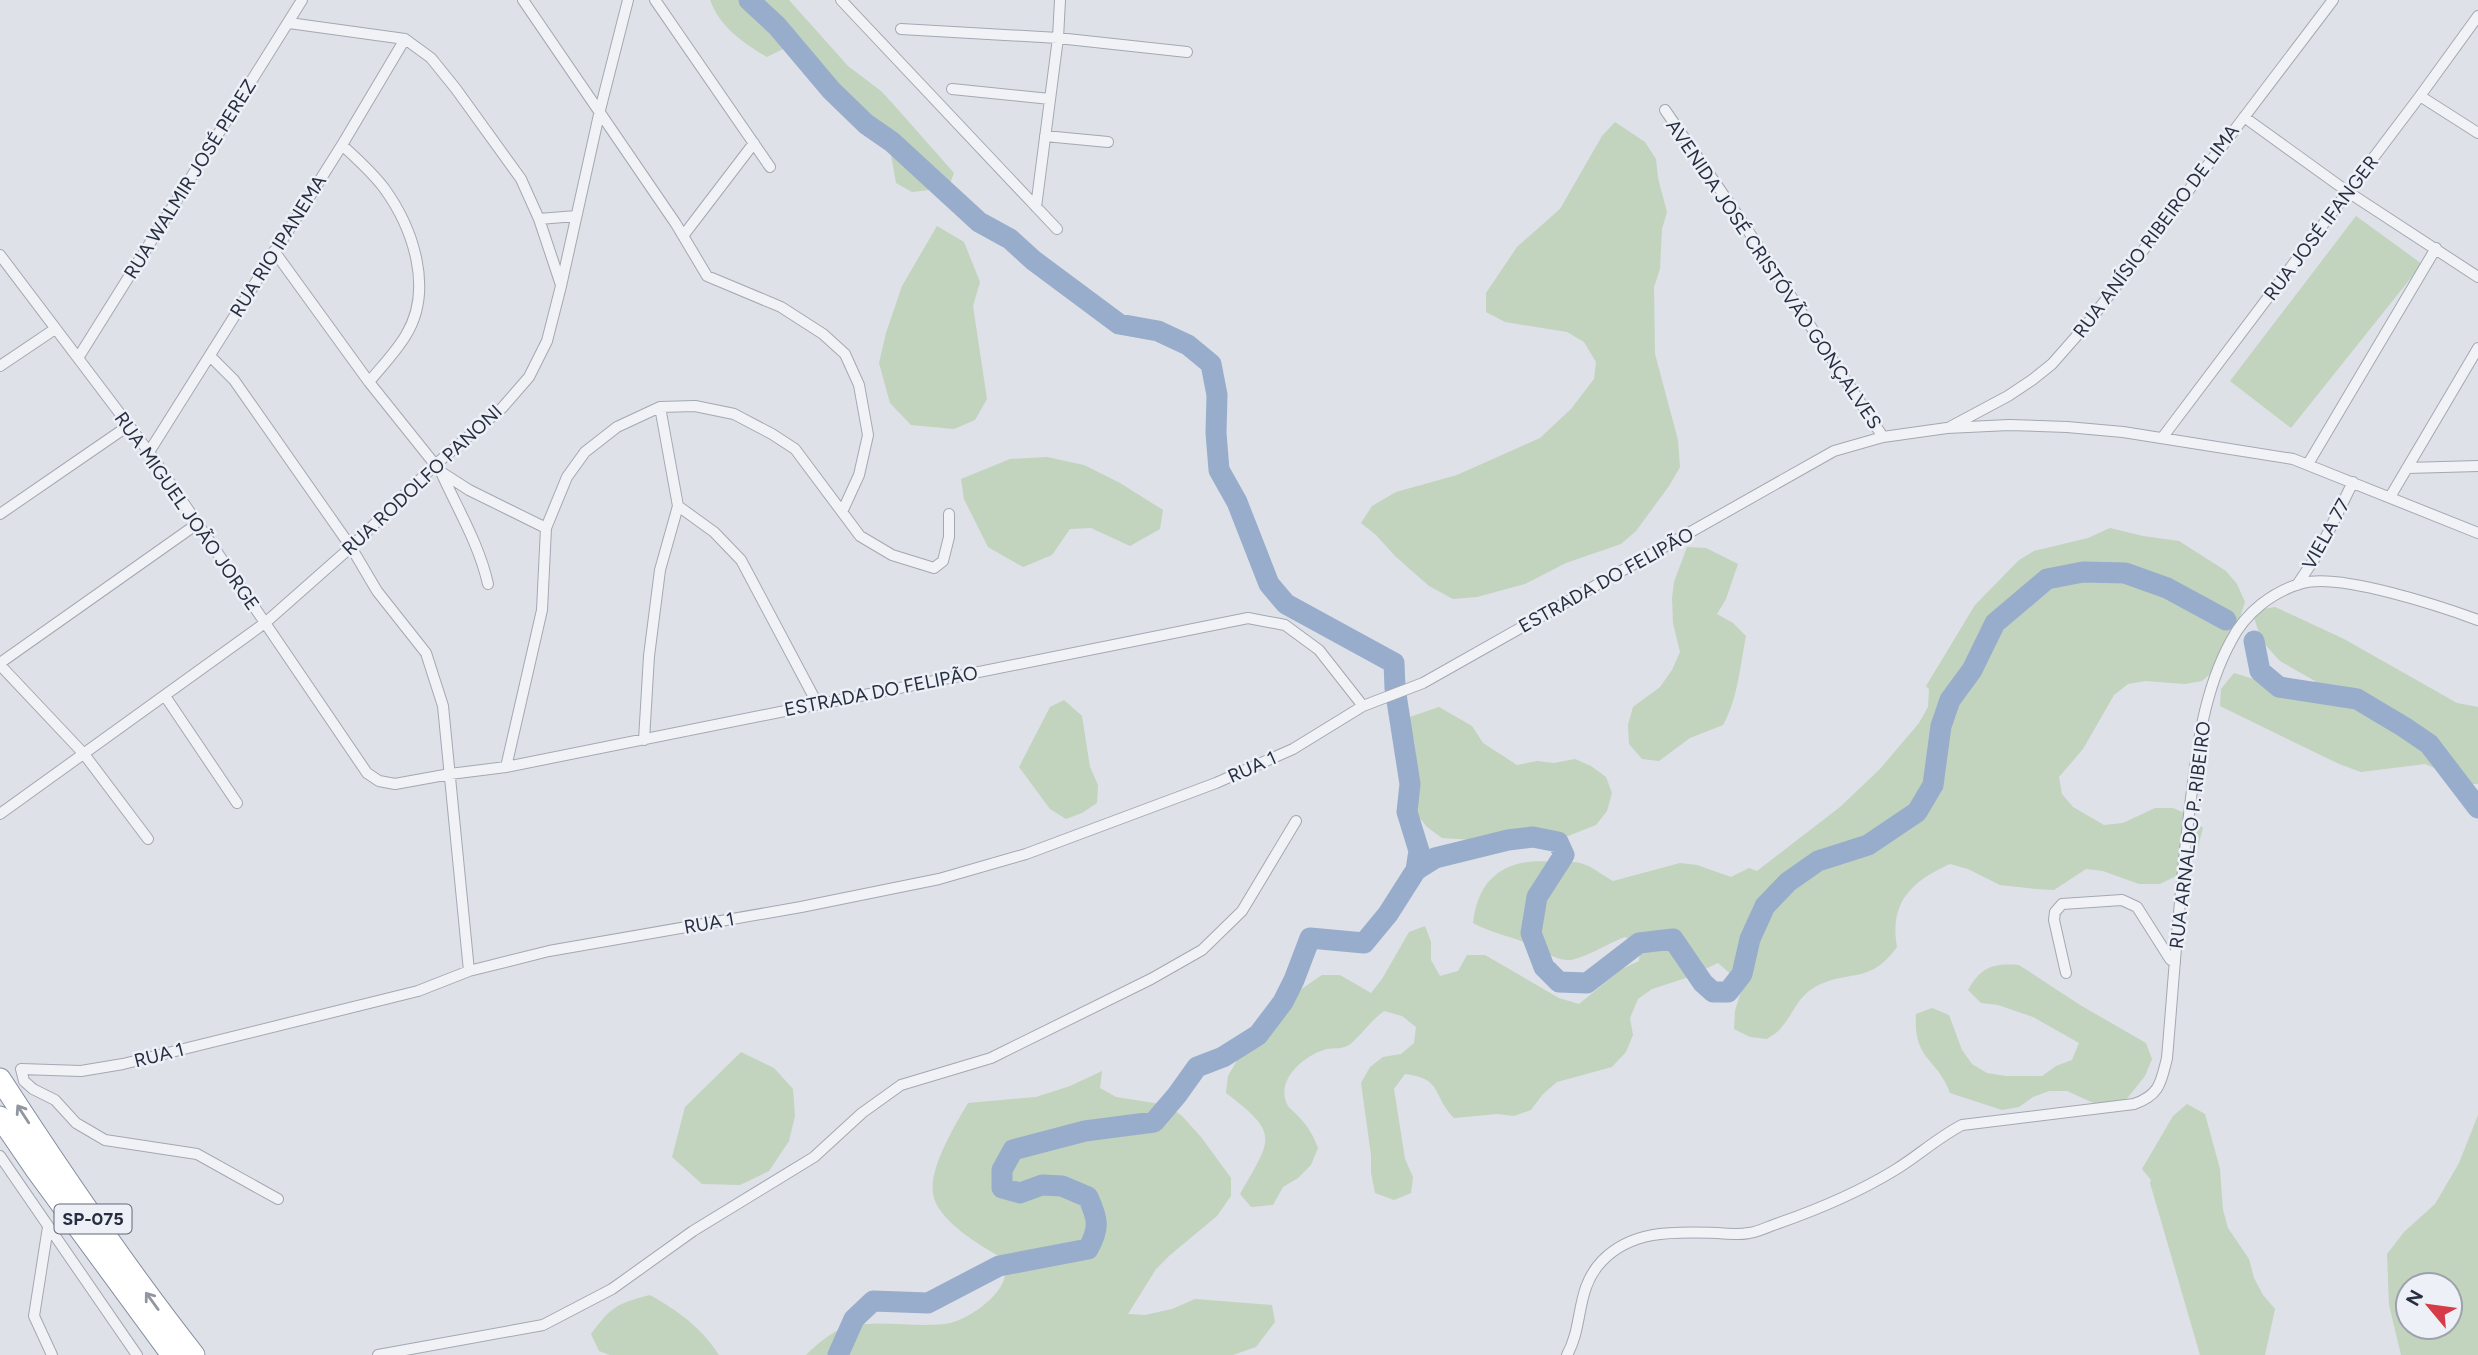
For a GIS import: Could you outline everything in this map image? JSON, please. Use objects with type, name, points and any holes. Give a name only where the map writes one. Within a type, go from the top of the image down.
[{"type":"highway","name":"SP-075","points":[[0,1079],[107,1238],[194,1355]]},
{"type":"highway","name":"SP-075","points":[[0,1117],[172,1355]]},
{"type":"street","name":"RUA WALMIR JOSÉ PEREZ","points":[[78,358],[302,0]]},
{"type":"street","points":[[523,0],[600,110],[707,276],[781,307],[823,334],[845,354],[859,385],[868,435],[859,475],[842,512]]},
{"type":"street","name":"RUA RODOLFO PANONI","points":[[0,814],[265,623],[438,468],[502,408],[528,377],[547,341],[628,0]]},
{"type":"street","points":[[655,0],[770,167]]},
{"type":"street","points":[[841,0],[1057,229]]},
{"type":"street","points":[[1036,207],[1058,38],[1060,0]]},
{"type":"street","name":"RUA ANÍSIO RIBEIRO DE LIMA","points":[[1947,428],[2008,396],[2052,363],[2088,323],[2333,0]]},
{"type":"street","name":"RUA JOSÉ IFANGER","points":[[2162,438],[2478,16]]},
{"type":"street","points":[[289,23],[405,39],[431,58],[521,179],[539,219],[561,286]]},
{"type":"street","points":[[901,29],[1058,38],[1187,52]]},
{"type":"street","name":"RUA RIO IPANEMA","points":[[149,452],[342,145],[405,39]]},
{"type":"street","points":[[951,89],[1050,99]]},
{"type":"street","points":[[2420,96],[2478,133]]},
{"type":"street","name":"AVENIDA JOSÉ CRISTÓVÃO GONÇALVES","points":[[1665,110],[1745,226],[1883,438]]},
{"type":"street","points":[[2244,117],[2348,192],[2478,277]]},
{"type":"street","points":[[1045,136],[1108,142]]},
{"type":"street","points":[[683,236],[754,143]]},
{"type":"street","points":[[342,145],[384,188],[403,223],[419,268],[420,299],[407,334],[369,382]]},
{"type":"street","points":[[539,219],[576,216]]},
{"type":"street","points":[[2308,464],[2437,248]]},
{"type":"street","points":[[274,251],[369,382],[438,468],[474,538],[482,557],[488,584]]},
{"type":"street","name":"RUA MIGUEL JOÃO JORGE","points":[[0,255],[149,452],[367,773]]},
{"type":"street","points":[[0,366],[55,329]]},
{"type":"street","points":[[2390,497],[2478,348]]},
{"type":"street","points":[[210,356],[234,380],[351,547],[377,591],[426,653],[442,699],[468,971]]},
{"type":"street","points":[[506,767],[542,610],[546,528],[567,477],[585,452],[617,427],[660,407],[695,406],[734,414],[795,449],[860,536],[892,555],[934,568],[943,561],[949,537],[949,514]]},
{"type":"street","points":[[644,740],[649,656],[660,570],[678,506],[660,407]]},
{"type":"street","points":[[1947,428],[2009,425],[2067,427],[2293,458],[2478,533]]},
{"type":"street","points":[[0,514],[128,426]]},
{"type":"street","name":"ESTRADA DO FELIPÃO","points":[[1374,701],[1423,683],[1834,451],[1883,438],[1947,428]]},
{"type":"street","points":[[2407,468],[2478,466]]},
{"type":"street","points":[[438,468],[469,490],[546,528]]},
{"type":"street","name":"VIELA 77","points":[[2297,585],[2317,555],[2353,482]]},
{"type":"street","points":[[678,506],[714,532],[741,559],[817,703]]},
{"type":"street","points":[[148,839],[84,754],[0,664],[197,524]]},
{"type":"street","name":"RUA ARNALDO P. RIBEIRO","points":[[1567,1355],[1588,1280],[1601,1261],[1623,1244],[1648,1234],[1749,1233],[1795,1217],[1853,1194],[1897,1169],[1942,1135],[1962,1125],[2148,1100],[2161,1084],[2167,1058],[2184,857],[2198,741],[2212,688],[2231,639],[2258,606],[2280,592],[2320,580],[2343,582],[2441,607],[2478,620]]},
{"type":"street","name":"ESTRADA DO FELIPÃO","points":[[367,773],[379,781],[395,784],[506,767],[1248,618],[1285,625],[1319,650],[1363,706]]},
{"type":"street","points":[[164,696],[237,803]]},
{"type":"street","name":"RUA 1","points":[[278,1199],[197,1154],[105,1140],[76,1123],[55,1100],[33,1089],[24,1081],[21,1069],[81,1071],[123,1064],[418,991],[468,971],[549,951],[801,907],[939,879],[1026,854],[1216,783],[1293,749],[1374,701]]},
{"type":"street","points":[[377,1355],[543,1325],[612,1289],[694,1231],[814,1157],[862,1113],[901,1084],[991,1058],[1151,979],[1202,950],[1242,911],[1296,821]]},
{"type":"street","points":[[2066,973],[2054,920],[2055,912],[2063,904],[2122,900],[2131,903],[2137,907],[2175,963]]},
{"type":"street","points":[[0,1156],[137,1355]]},
{"type":"street","points":[[48,1227],[34,1316],[52,1355]]},
{"type":"green space","points":[[710,0],[789,0],[848,66],[881,91],[954,173],[947,191],[912,192],[896,183],[890,149],[868,124],[853,112],[834,80],[785,48],[767,57],[758,52],[726,26]]},
{"type":"green space","points":[[1615,122],[1645,142],[1656,159],[1667,212],[1662,229],[1660,269],[1654,287],[1655,354],[1678,440],[1680,467],[1636,531],[1621,544],[1566,563],[1525,584],[1477,597],[1453,599],[1429,586],[1361,523],[1372,506],[1396,492],[1457,475],[1540,438],[1571,409],[1594,379],[1596,362],[1584,342],[1567,332],[1505,322],[1486,312],[1486,293],[1517,247],[1560,209],[1602,136]]},
{"type":"green space","points":[[2356,216],[2422,264],[2291,428],[2230,381]]},
{"type":"green space","points":[[937,226],[964,242],[980,282],[973,306],[987,399],[975,420],[954,429],[911,425],[890,403],[879,363],[902,286]]},
{"type":"green space","points":[[1047,457],[1084,465],[1120,483],[1163,510],[1160,529],[1130,546],[1091,528],[1070,529],[1052,555],[1023,567],[988,547],[964,499],[961,479],[1010,459]]},
{"type":"green space","points":[[2110,528],[2179,541],[2226,571],[2237,584],[2245,602],[2217,668],[2202,681],[2185,684],[2145,681],[2128,684],[2114,695],[2083,749],[2059,777],[2062,794],[2073,807],[2104,825],[2123,823],[2155,808],[2173,808],[2189,815],[2203,828],[2198,846],[2178,875],[2160,884],[2139,884],[2103,871],[2086,869],[2054,890],[2000,885],[1968,869],[1950,864],[1925,878],[1906,895],[1897,917],[1897,947],[1887,959],[1868,972],[1828,981],[1809,991],[1779,1030],[1767,1039],[1750,1037],[1734,1029],[1735,1011],[1741,991],[1732,975],[1718,963],[1686,978],[1652,989],[1638,999],[1630,1018],[1633,1035],[1626,1052],[1612,1067],[1557,1082],[1531,1110],[1514,1116],[1497,1114],[1454,1118],[1436,1089],[1426,1079],[1405,1074],[1394,1089],[1405,1159],[1413,1177],[1411,1193],[1394,1200],[1375,1193],[1361,1083],[1370,1067],[1383,1057],[1401,1054],[1414,1043],[1416,1027],[1402,1016],[1384,1011],[1349,1045],[1327,1049],[1310,1056],[1289,1077],[1284,1095],[1287,1104],[1307,1127],[1318,1148],[1311,1165],[1298,1178],[1283,1187],[1273,1205],[1251,1207],[1240,1194],[1259,1160],[1265,1138],[1263,1128],[1255,1118],[1226,1093],[1228,1076],[1260,1020],[1275,1007],[1322,975],[1340,975],[1371,993],[1409,932],[1425,926],[1431,942],[1431,960],[1440,976],[1458,971],[1467,955],[1485,955],[1559,998],[1579,1004],[1622,969],[1639,961],[1641,944],[1625,937],[1582,957],[1564,960],[1487,929],[1473,923],[1476,906],[1490,880],[1512,866],[1541,861],[1584,864],[1613,881],[1680,863],[1697,865],[1731,877],[1749,868],[1757,871],[1840,807],[1880,769],[1919,723],[1928,707],[1929,689],[1926,686],[1975,605],[2019,560],[2034,551],[2088,538]]},
{"type":"green space","points":[[1687,547],[1706,548],[1738,564],[1726,599],[1717,614],[1733,623],[1746,636],[1738,682],[1723,725],[1690,738],[1659,761],[1642,759],[1629,744],[1628,725],[1633,707],[1660,687],[1680,652],[1673,623],[1672,598],[1674,582]]},
{"type":"green space","points":[[2275,607],[2344,639],[2457,703],[2478,707],[2478,784],[2472,784],[2425,764],[2361,772],[2220,706],[2221,689],[2234,673],[2270,684],[2301,701],[2324,701],[2315,681],[2280,661],[2261,640],[2252,611]]},
{"type":"green space","points":[[1064,700],[1082,716],[1090,767],[1098,785],[1097,803],[1066,819],[1050,809],[1019,767],[1050,707]]},
{"type":"green space","points":[[1439,707],[1472,726],[1483,743],[1517,765],[1575,759],[1591,766],[1606,777],[1612,793],[1607,811],[1596,825],[1563,838],[1509,837],[1489,841],[1442,838],[1427,827],[1415,812],[1407,795],[1416,758],[1414,739],[1398,721]]},
{"type":"green space","points":[[2019,965],[2080,1005],[2146,1043],[2152,1059],[2145,1076],[2121,1106],[2100,1106],[2067,1091],[2049,1091],[2033,1097],[2019,1107],[2002,1110],[1950,1093],[1918,1041],[1916,1014],[1932,1008],[1949,1015],[1962,1050],[1972,1064],[1987,1073],[2042,1076],[2056,1066],[2072,1060],[2079,1043],[2033,1017],[1998,1005],[1981,1003],[1968,990],[1978,976],[1989,968]]},
{"type":"green space","points":[[741,1052],[774,1068],[793,1089],[795,1116],[789,1141],[769,1171],[740,1185],[702,1184],[672,1157],[685,1107]]},
{"type":"green space","points":[[1102,1071],[1100,1088],[1116,1097],[1167,1105],[1182,1116],[1231,1178],[1231,1196],[1217,1216],[1156,1269],[1128,1314],[1145,1315],[1172,1309],[1195,1299],[1272,1305],[1275,1322],[1256,1347],[1233,1355],[806,1355],[830,1335],[846,1327],[871,1324],[945,1324],[982,1307],[1003,1283],[1005,1269],[1002,1258],[951,1222],[942,1213],[933,1193],[935,1171],[956,1123],[968,1103],[1036,1097],[1070,1086]]},
{"type":"green space","points":[[2187,1104],[2205,1114],[2220,1169],[2223,1210],[2228,1228],[2249,1259],[2254,1278],[2263,1295],[2275,1309],[2265,1355],[2200,1355],[2151,1180],[2142,1169],[2173,1116]]},
{"type":"green space","points":[[2478,1115],[2478,1355],[2401,1355],[2398,1341],[2464,1341],[2464,1271],[2394,1271],[2394,1326],[2389,1305],[2387,1254],[2404,1232],[2435,1204],[2459,1163]]},
{"type":"green space","points":[[650,1295],[688,1321],[705,1336],[719,1355],[610,1355],[599,1351],[591,1334],[604,1317],[622,1304]]},
{"type":"waterway","points":[[749,0],[777,26],[831,90],[866,124],[892,142],[979,222],[1010,239],[1033,260],[1119,324],[1158,331],[1188,345],[1211,364],[1217,395],[1219,470],[1237,502],[1269,584],[1286,604],[1394,663],[1395,688],[1410,784],[1407,812],[1419,851],[1416,870]]},
{"type":"waterway","points":[[838,1355],[854,1319],[873,1301],[928,1303],[999,1266],[1088,1249],[1096,1229],[1094,1211],[1088,1197],[1062,1186],[1042,1185],[1020,1193],[1002,1188],[1002,1170],[1013,1150],[1085,1131],[1154,1122],[1197,1067],[1223,1057],[1258,1035],[1283,1002],[1310,938],[1364,943],[1388,914],[1416,870],[1435,858],[1508,840],[1533,837],[1558,842],[1564,855],[1537,897],[1531,933],[1544,967],[1559,982],[1587,983],[1639,943],[1673,939],[1703,983],[1713,992],[1728,992],[1742,974],[1750,939],[1765,906],[1788,882],[1818,861],[1868,845],[1917,812],[1933,785],[1941,726],[1950,700],[1972,670],[1995,623],[2047,579],[2083,572],[2125,573],[2167,588],[2226,620]]},
{"type":"waterway","points":[[2254,641],[2260,671],[2279,687],[2357,699],[2429,744],[2478,808]]}]
